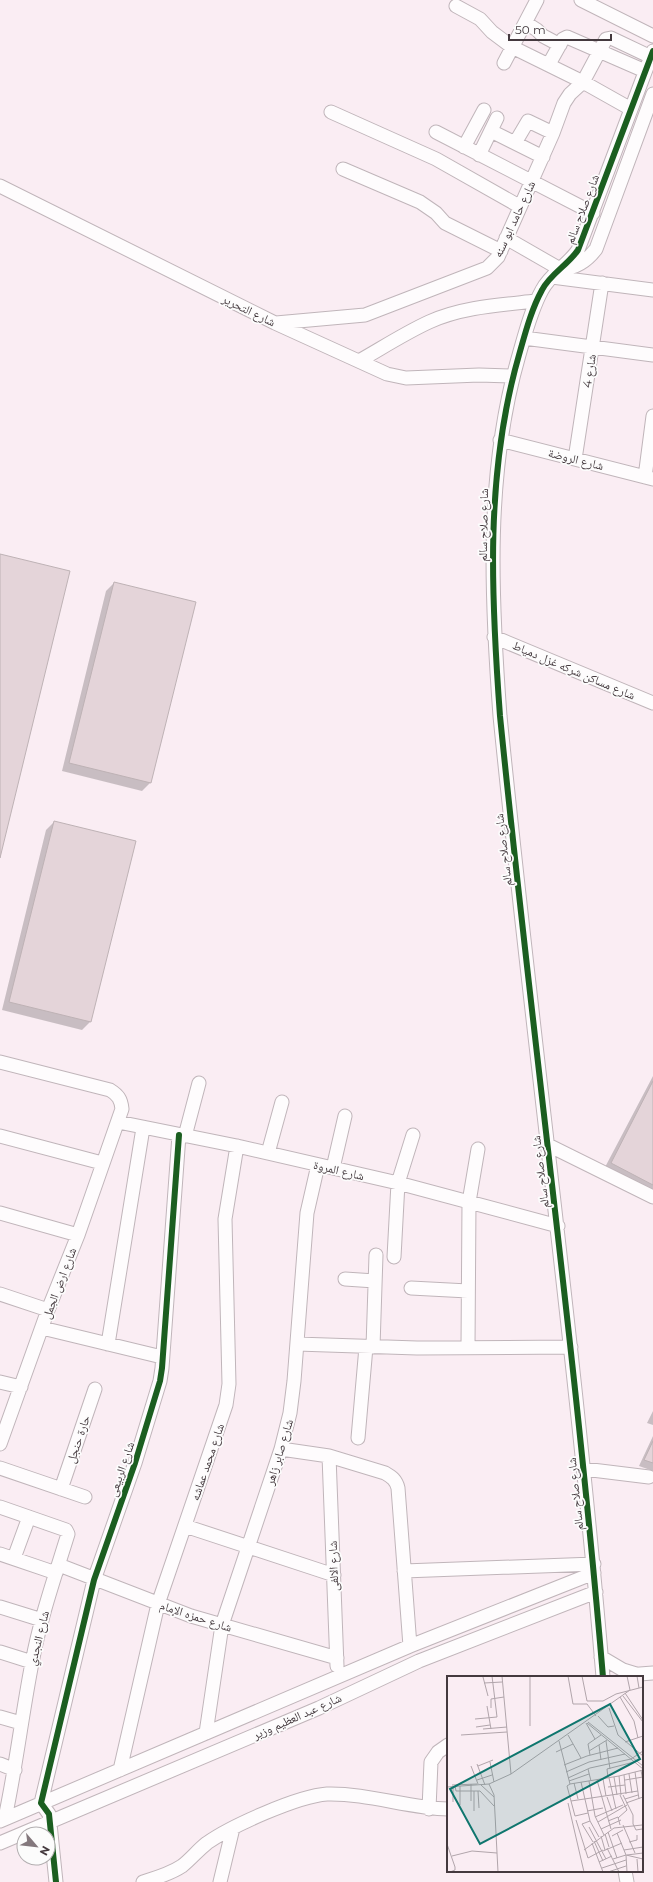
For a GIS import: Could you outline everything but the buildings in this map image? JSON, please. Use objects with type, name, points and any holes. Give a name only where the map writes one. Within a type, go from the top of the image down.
[{"type":"street","points":[[504,63],[537,0]]},
{"type":"street","points":[[582,0],[653,36]]},
{"type":"street","points":[[456,6],[480,19],[496,36],[512,47],[549,64],[631,109]]},
{"type":"street","points":[[526,22],[538,30],[543,36],[560,45]]},
{"type":"street","points":[[549,64],[564,38],[567,37],[645,71]]},
{"type":"street","name":"شارع حامد ابو سنه","points":[[275,323],[366,316],[487,268],[498,257],[501,251],[519,206],[554,133],[567,98],[583,82],[606,39],[609,38],[652,54]]},
{"type":"street","name":"شارع صلاح سالم","points":[[602,1676],[594,1569],[572,1347],[508,793],[494,637],[494,491],[500,440],[512,376],[536,301],[543,288],[556,273],[573,258],[578,250],[593,214],[652,54]]},
{"type":"street","name":"شارع صلاح سالم","points":[[556,273],[577,266],[591,256],[596,249],[653,94]]},
{"type":"street","points":[[464,147],[484,110]]},
{"type":"street","points":[[331,112],[436,159],[519,206]]},
{"type":"street","points":[[479,155],[498,118]]},
{"type":"street","points":[[515,143],[528,121],[554,133]]},
{"type":"street","points":[[491,131],[543,158]]},
{"type":"street","points":[[436,132],[593,214]]},
{"type":"street","points":[[343,169],[420,202],[436,213],[445,223],[501,251]]},
{"type":"street","name":"شارع التحرير","points":[[0,186],[275,323],[387,374],[406,378],[479,375],[512,376]]},
{"type":"street","points":[[506,238],[556,273],[602,283],[653,290]]},
{"type":"street","name":"شارع 4","points":[[575,459],[602,283]]},
{"type":"street","points":[[359,361],[429,322],[487,306],[536,301]]},
{"type":"street","points":[[524,338],[653,355]]},
{"type":"street","points":[[649,478],[653,416]]},
{"type":"street","name":"شارع الروضة","points":[[500,440],[649,478]]},
{"type":"street","name":"شارع مساكن شركه غزل دمياط","points":[[494,637],[653,703]]},
{"type":"street","name":"شارع ارض الجمل","points":[[0,1062],[110,1090],[118,1095],[122,1101],[122,1109],[118,1122],[102,1163],[78,1235],[48,1310],[0,1444]]},
{"type":"street","name":"شارع الربيعى","points":[[41,1804],[94,1580],[136,1463],[160,1381],[182,1136],[199,1083]]},
{"type":"street","points":[[268,1153],[282,1102]]},
{"type":"street","points":[[333,1168],[345,1116]]},
{"type":"street","name":"شارع المروة","points":[[118,1122],[237,1146],[333,1168],[558,1226]]},
{"type":"street","points":[[108,1344],[143,1128]]},
{"type":"street","points":[[394,1257],[398,1184],[413,1135]]},
{"type":"street","points":[[0,1136],[102,1163]]},
{"type":"street","points":[[548,1145],[653,1197]]},
{"type":"street","name":"شارع محمد عماشه","points":[[120,1770],[158,1604],[226,1405],[229,1384],[225,1219],[237,1146]]},
{"type":"street","points":[[468,1348],[469,1202],[478,1149]]},
{"type":"street","name":"شارع صابر زاهر","points":[[206,1733],[222,1625],[281,1448],[290,1413],[307,1213],[318,1165]]},
{"type":"street","points":[[0,1213],[78,1235]]},
{"type":"street","points":[[358,1438],[369,1347],[376,1255]]},
{"type":"street","points":[[345,1279],[375,1281]]},
{"type":"street","points":[[411,1288],[468,1291]]},
{"type":"street","points":[[0,1294],[48,1310]]},
{"type":"street","points":[[42,1328],[162,1357]]},
{"type":"street","points":[[297,1344],[369,1347],[572,1347]]},
{"type":"street","points":[[0,1382],[21,1387]]},
{"type":"street","name":"حارة حنجل","points":[[61,1489],[95,1389]]},
{"type":"street","points":[[281,1448],[329,1456],[385,1473],[391,1476],[396,1482],[398,1488],[410,1646]]},
{"type":"street","name":"شارع الالفى","points":[[329,1456],[338,1677]]},
{"type":"street","points":[[0,1468],[85,1497]]},
{"type":"street","points":[[584,1469],[649,1477]]},
{"type":"street","name":"شارع النجدي","points":[[0,1507],[68,1532],[42,1620],[32,1662],[21,1724],[15,1770],[3,1820]]},
{"type":"street","points":[[14,1558],[29,1517]]},
{"type":"street","points":[[185,1526],[334,1575]]},
{"type":"street","name":"شارع حمزه الإمام","points":[[0,1554],[94,1580],[158,1604],[222,1625],[337,1658]]},
{"type":"street","points":[[404,1571],[594,1569]]},
{"type":"street","name":"شارع عبد العظيم وزير","points":[[3,1820],[594,1569]]},
{"type":"street","name":"شارع عبد العظيم وزير","points":[[0,1843],[292,1718],[319,1708],[419,1660],[596,1592]]},
{"type":"street","points":[[0,1607],[42,1620]]},
{"type":"street","points":[[0,1652],[32,1662]]},
{"type":"street","points":[[601,1657],[623,1670],[636,1674]]},
{"type":"street","points":[[625,1676],[653,1673]]},
{"type":"street","points":[[312,1688],[309,1693],[310,1702],[319,1708]]},
{"type":"street","points":[[285,1699],[293,1707],[292,1718]]},
{"type":"street","points":[[0,1717],[21,1724]]},
{"type":"street","points":[[430,1809],[431,1762],[438,1752],[447,1746]]},
{"type":"street","points":[[0,1764],[15,1770]]},
{"type":"street","points":[[64,1794],[62,1802],[71,1812]]},
{"type":"street","points":[[142,1882],[168,1874],[181,1866],[205,1844],[257,1816],[326,1794],[350,1795],[430,1809],[447,1809]]},
{"type":"street","points":[[41,1804],[48,1811],[50,1821],[56,1882]]},
{"type":"street","points":[[220,1882],[233,1828]]},
{"type":"street","points":[[625,1872],[627,1882]]},
{"type":"cycle path","points":[[603,1676],[580,1436],[500,716],[494,625],[493,534],[500,444],[508,399],[529,322],[545,284],[578,250],[653,51]]},
{"type":"cycle path","points":[[56,1882],[49,1814],[41,1803],[94,1580],[135,1463],[160,1381],[179,1135]]}]
